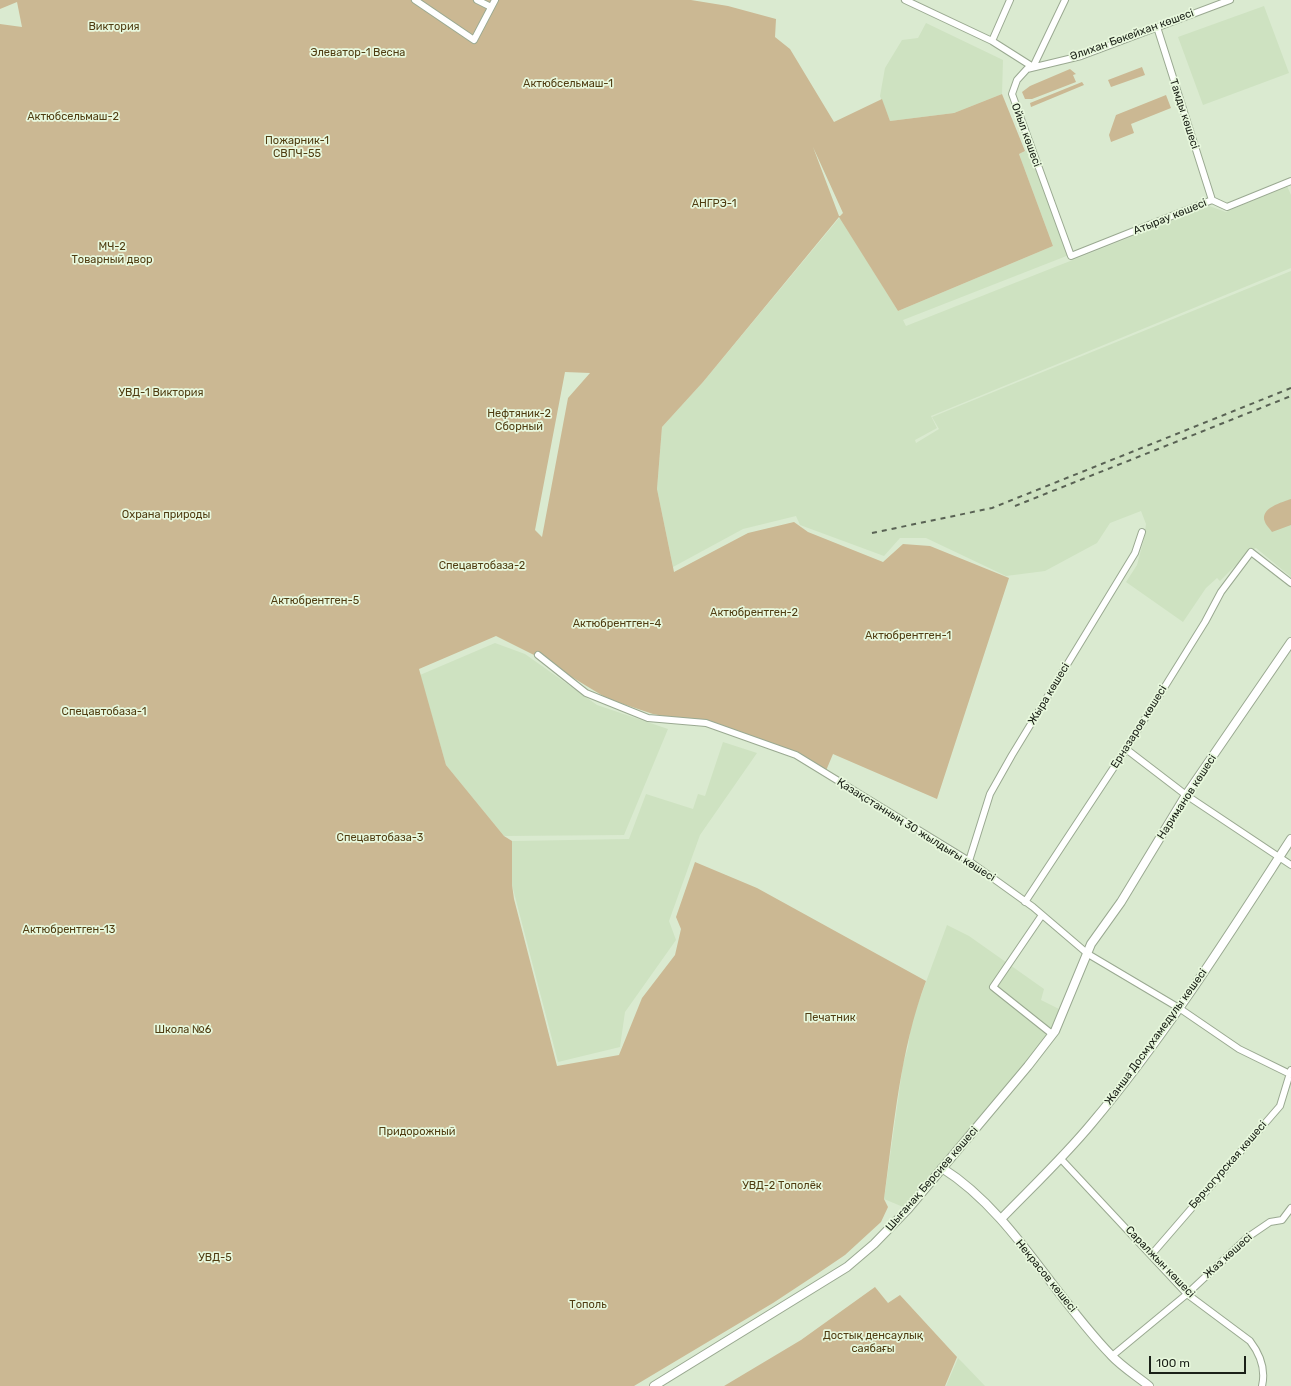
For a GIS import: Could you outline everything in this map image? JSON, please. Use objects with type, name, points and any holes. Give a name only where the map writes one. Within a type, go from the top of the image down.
[{"type":"street","points":[[415,0],[474,40],[495,0]]},
{"type":"street","points":[[477,0],[491,7]]},
{"type":"street","points":[[905,0],[992,42],[1033,67],[1064,0]]},
{"type":"street","points":[[992,42],[1010,0]]},
{"type":"street","name":"Әлихан Бөкейхан көшесі","points":[[1033,67],[1080,56],[1230,0]]},
{"type":"street","name":"Тамды көшесі","points":[[1157,27],[1212,200]]},
{"type":"street","name":"Ойыл көшесі","points":[[1033,67],[1027,69],[1017,80],[1012,94],[1071,256]]},
{"type":"street","name":"Атырау көшесі","points":[[1071,256],[1212,200],[1226,207],[1291,181]]},
{"type":"street","name":"Жыра көшесі","points":[[969,861],[990,794],[1012,755],[1135,553],[1142,532]]},
{"type":"street","name":"Ерназаров көшесі","points":[[1025,902],[1126,749],[1205,622],[1221,592],[1251,552],[1291,583]]},
{"type":"street","name":"Нариманов көшесі","points":[[1088,954],[1091,944],[1121,902],[1186,795],[1291,642]]},
{"type":"street","name":"Қазақстанның 30 жылдығы көшесі","points":[[538,655],[586,693],[648,718],[706,722],[796,755],[969,861],[1042,915],[1088,954],[1179,1008],[1239,1049],[1290,1072]]},
{"type":"street","points":[[1126,749],[1186,795],[1291,865]]},
{"type":"street","name":"Жанша Досмұхамедұлы көшесі","points":[[1001,1220],[1091,1124],[1122,1086],[1208,966],[1291,839]]},
{"type":"street","points":[[1042,915],[993,987],[1052,1034]]},
{"type":"street","name":"Шығанақ Берсиев көшесі","points":[[654,1386],[847,1267],[899,1220],[1028,1066],[1052,1034],[1088,954]]},
{"type":"street","name":"Берчогурская көшесі","points":[[1152,1254],[1280,1106],[1290,1072]]},
{"type":"street","name":"Саралжын көшесі","points":[[1060,1158],[1188,1294],[1250,1341],[1257,1351],[1262,1364],[1262,1386]]},
{"type":"street","name":"Некрасов көшесі","points":[[942,1168],[962,1181],[1001,1220],[1112,1356],[1149,1386]]},
{"type":"street","name":"Жаз көшесі","points":[[1112,1356],[1188,1294],[1248,1237],[1270,1222],[1282,1220],[1291,1208]]},
{"type":"shaded area","points":[[1264,6],[1289,73],[1203,105],[1178,37]]},
{"type":"shaded area","points":[[926,23],[1003,60],[1002,94],[954,113],[890,121],[880,96],[885,68],[902,40],[918,38]]},
{"type":"shaded area","points":[[1030,149],[1069,255],[903,320],[906,326],[1209,206],[1226,212],[1287,186],[1291,195],[1291,268],[931,416],[937,428],[915,440],[916,443],[939,429],[932,417],[1291,271],[1291,577],[1256,548],[1251,550],[1220,581],[1217,578],[1206,588],[1183,622],[1126,582],[1137,565],[1144,539],[1146,524],[1141,511],[1110,523],[1097,543],[1045,571],[1006,576],[926,538],[900,538],[884,556],[800,525],[796,516],[743,529],[673,567],[657,489],[662,427],[703,382],[840,217],[898,311],[1053,246],[1019,154]]},
{"type":"shaded area","points":[[495,643],[525,654],[597,705],[668,729],[624,835],[504,836],[446,765],[420,675]]},
{"type":"shaded area","points":[[723,742],[757,753],[700,835],[669,921],[676,940],[625,1012],[620,1047],[558,1062],[512,885],[512,841],[629,839],[646,794],[693,809],[698,794],[705,796]]},
{"type":"shaded area","points":[[947,925],[969,936],[1044,989],[1041,1000],[1063,1011],[1052,1034],[908,1209],[884,1199],[903,1064],[908,1047],[910,1031],[916,1009]]},
{"type":"shaded area","points":[[958,1358],[963,1363],[985,1386],[946,1386]]},
{"type":"green space","points":[[0,0],[691,0],[728,6],[776,19],[775,37],[790,49],[834,122],[882,99],[890,121],[954,113],[1002,94],[1025,151],[1019,154],[1053,246],[898,311],[839,217],[703,382],[662,427],[657,489],[674,572],[748,533],[794,522],[808,532],[883,562],[903,544],[930,546],[1009,578],[937,799],[833,754],[825,773],[796,755],[709,725],[653,714],[608,699],[542,659],[496,636],[419,669],[446,765],[504,836],[512,841],[512,885],[514,899],[557,1066],[619,1055],[642,998],[675,955],[681,929],[676,917],[695,862],[757,888],[926,981],[917,1007],[904,1061],[884,1199],[888,1207],[881,1222],[845,1255],[817,1274],[773,1303],[634,1386],[0,1386],[0,24],[22,27],[17,2],[0,9]],"holes":[[[813,147],[843,213],[840,216],[839,216]],[[565,372],[590,373],[568,398],[542,537],[535,530]]]},
{"type":"green space","points":[[1142,67],[1145,75],[1111,87],[1108,80]]},
{"type":"green space","points":[[1070,69],[1076,74],[1073,75],[1076,82],[1032,99],[1025,99],[1022,92],[1030,86]]},
{"type":"green space","points":[[1082,82],[1084,85],[1031,107],[1030,103]]},
{"type":"green space","points":[[1166,95],[1171,108],[1131,124],[1134,133],[1111,142],[1109,135],[1116,115]]},
{"type":"green space","points":[[1291,499],[1291,525],[1272,532],[1265,522],[1265,513],[1273,506]]},
{"type":"green space","name":"Достық денсаулық саябағы","points":[[875,1287],[888,1303],[900,1295],[957,1357],[945,1386],[724,1386],[801,1340]]},
{"type":"railway","points":[[872,533],[992,508],[1291,388]]},
{"type":"railway","points":[[1015,506],[1291,396]]},
{"type":"park label","name":"Виктория","points":[[114,27]]},
{"type":"park label","name":"Элеватор-1 Весна","points":[[358,53]]},
{"type":"park label","name":"Актюбсельмаш-1","points":[[568,84]]},
{"type":"park label","name":"Актюбсельмаш-2","points":[[73,117]]},
{"type":"park label","name":"Пожарник-1 СВПЧ-55","points":[[297,147]]},
{"type":"park label","name":"АНГРЭ-1","points":[[714,204]]},
{"type":"park label","name":"МЧ-2 Товарный двор","points":[[112,253]]},
{"type":"park label","name":"УВД-1 Виктория","points":[[161,393]]},
{"type":"park label","name":"Нефтяник-2 Сборный","points":[[519,420]]},
{"type":"park label","name":"Охрана природы","points":[[166,515]]},
{"type":"park label","name":"Спецавтобаза-2","points":[[482,566]]},
{"type":"park label","name":"Актюбрентген-5","points":[[315,601]]},
{"type":"park label","name":"Актюбрентген-2","points":[[754,613]]},
{"type":"park label","name":"Актюбрентген-4","points":[[617,624]]},
{"type":"park label","name":"Актюбрентген-1","points":[[908,636]]},
{"type":"park label","name":"Спецавтобаза-1","points":[[104,712]]},
{"type":"park label","name":"Спецавтобаза-3","points":[[380,838]]},
{"type":"park label","name":"Актюбрентген-13","points":[[69,930]]},
{"type":"park label","name":"Печатник","points":[[830,1018]]},
{"type":"park label","name":"Школа №6","points":[[183,1030]]},
{"type":"park label","name":"Придорожный","points":[[417,1132]]},
{"type":"park label","name":"УВД-2 Тополёк","points":[[782,1186]]},
{"type":"park label","name":"УВД-5","points":[[215,1258]]},
{"type":"park label","name":"Тополь","points":[[588,1305]]}]
